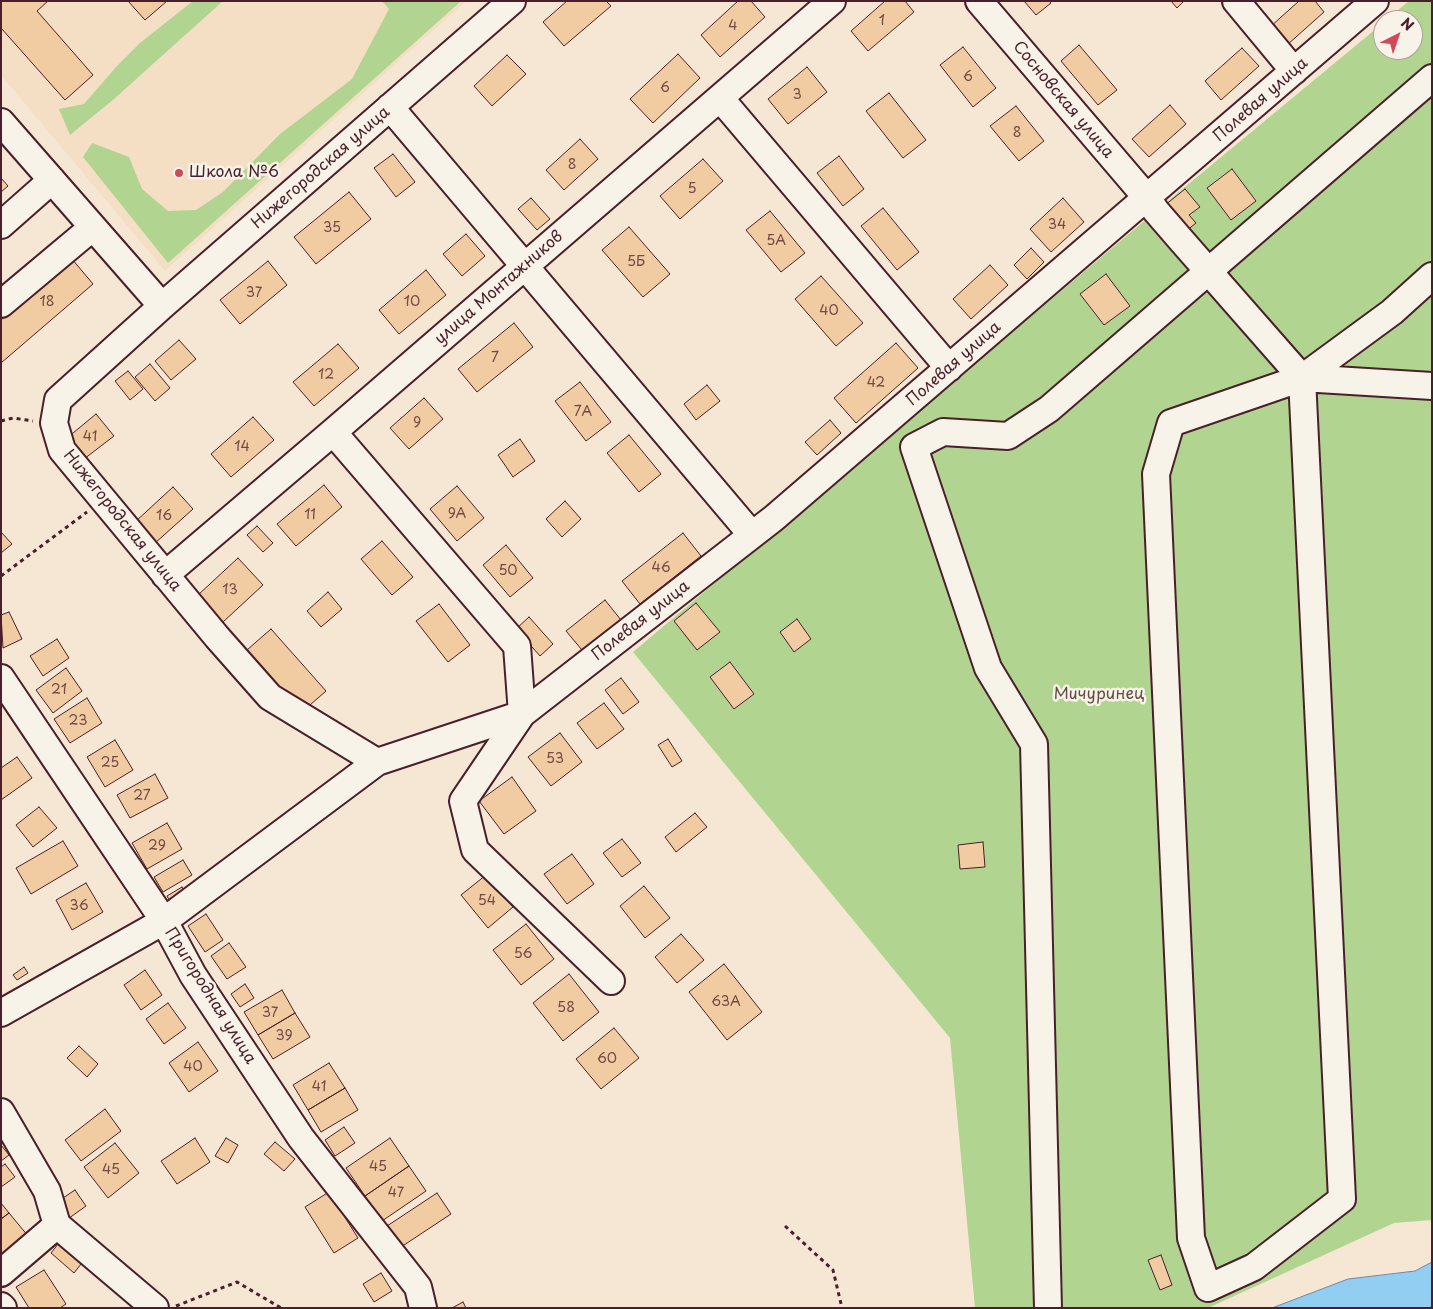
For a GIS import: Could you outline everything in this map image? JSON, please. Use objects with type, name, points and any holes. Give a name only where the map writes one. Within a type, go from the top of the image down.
[{"type":"street","name":"улица Монтажников","points":[[165,574],[333,432],[832,1]]},
{"type":"street","name":"Сосновская улица","points":[[979,1],[1156,211],[1302,378]]},
{"type":"street","points":[[1236,1],[1294,71]]},
{"type":"street","name":"Полевая улица","points":[[522,714],[781,512],[1375,1]]},
{"type":"street","name":"Нижегородская улица","points":[[377,762],[270,697],[217,637],[62,450],[54,423],[58,400],[162,306],[390,107],[501,5]]},
{"type":"street","points":[[1048,1308],[1034,744],[988,668],[914,446],[943,432],[1008,436],[1049,409],[1432,78]]},
{"type":"street","points":[[720,98],[949,368]]},
{"type":"street","points":[[390,107],[752,535]]},
{"type":"street","points":[[2,124],[162,306]]},
{"type":"street","points":[[1,225],[52,180]]},
{"type":"street","points":[[1,304],[93,227]]},
{"type":"street","points":[[1302,378],[1342,1199],[1254,1268],[1208,1288],[1191,1238],[1156,474],[1172,423],[1302,378],[1392,312],[1432,276]]},
{"type":"street","points":[[1302,378],[1432,386]]},
{"type":"street","points":[[333,432],[517,646],[522,714],[463,801],[475,850],[611,981]]},
{"type":"street","name":"Пригородная улица","points":[[1,678],[164,921],[193,975],[302,1138],[418,1287],[423,1308]]},
{"type":"street","points":[[1,1013],[164,921],[377,762],[522,714]]},
{"type":"street","points":[[1,1112],[47,1192],[57,1225],[155,1308]]},
{"type":"street","points":[[1,1273],[57,1225]]},
{"type":"path","points":[[1,421],[13,418],[54,423]]},
{"type":"path","points":[[1,576],[103,500]]},
{"type":"path","points":[[785,1226],[833,1270],[842,1308]]},
{"type":"path","points":[[173,1308],[237,1282],[281,1308]]},
{"type":"shaded area","name":"Школа №6","points":[[1,1],[466,1],[165,271],[1,75]]},
{"type":"green space","points":[[193,1],[223,1],[114,99],[70,135],[59,109],[84,104],[140,43]]},
{"type":"green space","points":[[382,1],[460,2],[168,263],[83,157],[92,143],[129,157],[142,189],[168,211],[196,210],[223,192],[280,134],[352,79],[389,9]]},
{"type":"green space","name":"Мичуринец","points":[[1409,1],[1432,1],[1432,1220],[1394,1223],[1208,1308],[975,1308],[950,1038],[633,652],[1156,211],[1373,31],[1373,60],[1423,60],[1423,10],[1398,10]]},
{"type":"water","points":[[1432,1262],[1432,1306],[1429,1308],[1272,1308],[1348,1279],[1415,1271]]},
{"type":"building","points":[[1,1],[48,1],[37,11],[93,75],[65,100],[1,28]]},
{"type":"building","points":[[128,1],[167,1],[145,20]]},
{"type":"building","points":[[567,1],[606,1],[611,6],[564,46],[543,22]]},
{"type":"building","points":[[738,1],[751,1],[765,17],[720,57],[701,35]]},
{"type":"building","points":[[885,1],[905,1],[914,12],[868,51],[851,31]]},
{"type":"building","points":[[1024,1],[1049,1],[1051,3],[1036,15]]},
{"type":"building","points":[[1171,1],[1184,1],[1177,8]]},
{"type":"building","points":[[1299,1],[1315,1],[1324,12],[1287,45],[1270,27]]},
{"type":"building","points":[[1079,45],[1117,90],[1098,105],[1061,61]]},
{"type":"building","points":[[963,47],[996,88],[973,107],[940,65]]},
{"type":"building","points":[[1242,48],[1259,66],[1221,100],[1205,81]]},
{"type":"building","points":[[678,54],[700,78],[653,123],[630,99]]},
{"type":"building","points":[[507,55],[526,74],[492,106],[474,86]]},
{"type":"building","points":[[807,67],[827,92],[788,124],[768,99]]},
{"type":"building","points":[[889,93],[926,140],[903,158],[866,111]]},
{"type":"building","points":[[1170,105],[1186,124],[1149,157],[1132,139]]},
{"type":"building","points":[[1016,106],[1044,141],[1019,161],[990,126]]},
{"type":"building","points":[[580,139],[598,159],[564,190],[546,170]]},
{"type":"building","points":[[393,154],[415,182],[396,197],[374,168]]},
{"type":"building","points":[[839,156],[864,189],[843,206],[817,173]]},
{"type":"building","points":[[703,159],[723,181],[680,219],[660,196]]},
{"type":"building","points":[[1232,169],[1256,201],[1231,220],[1207,188]]},
{"type":"building","points":[[1,178],[8,186],[1,192]]},
{"type":"building","points":[[1185,189],[1200,207],[1189,215],[1196,223],[1180,236],[1159,210]]},
{"type":"building","points":[[349,192],[371,219],[316,264],[294,237]]},
{"type":"building","points":[[531,198],[550,219],[537,230],[518,209]]},
{"type":"building","points":[[1063,198],[1084,222],[1051,252],[1030,229]]},
{"type":"building","points":[[883,208],[919,252],[897,270],[861,226]]},
{"type":"building","points":[[770,211],[805,253],[781,272],[746,230]]},
{"type":"building","points":[[629,227],[670,274],[643,297],[602,250]]},
{"type":"building","points":[[466,234],[485,256],[462,276],[443,254]]},
{"type":"building","points":[[1031,248],[1044,262],[1027,279],[1014,265]]},
{"type":"building","points":[[72,259],[93,284],[1,363],[1,320]]},
{"type":"building","points":[[268,261],[287,285],[240,324],[220,300]]},
{"type":"building","points":[[990,265],[1008,285],[971,319],[953,299]]},
{"type":"building","points":[[426,270],[446,295],[399,334],[379,310]]},
{"type":"building","points":[[1106,274],[1130,306],[1104,325],[1080,294]]},
{"type":"building","points":[[821,276],[863,323],[836,346],[795,299]]},
{"type":"building","points":[[514,323],[533,347],[477,392],[458,369]]},
{"type":"building","points":[[179,340],[196,359],[171,380],[155,361]]},
{"type":"building","points":[[896,343],[918,368],[856,423],[834,398]]},
{"type":"building","points":[[338,344],[359,368],[314,406],[293,382]]},
{"type":"building","points":[[150,364],[170,388],[155,401],[135,377]]},
{"type":"building","points":[[128,371],[143,389],[130,400],[115,381]]},
{"type":"building","points":[[580,382],[611,422],[586,441],[555,401]]},
{"type":"building","points":[[707,385],[720,401],[696,420],[684,404]]},
{"type":"building","points":[[424,398],[443,419],[409,449],[390,428]]},
{"type":"building","points":[[96,414],[114,436],[84,459],[67,438]]},
{"type":"building","points":[[253,417],[274,440],[231,477],[211,454]]},
{"type":"building","points":[[830,420],[841,433],[817,455],[805,442]]},
{"type":"building","points":[[629,435],[661,474],[639,492],[607,453]]},
{"type":"building","points":[[520,439],[535,461],[513,477],[498,455]]},
{"type":"building","points":[[324,485],[342,507],[296,546],[277,524]]},
{"type":"building","points":[[457,486],[484,518],[457,541],[430,509]]},
{"type":"building","points":[[173,487],[193,509],[154,544],[135,522]]},
{"type":"building","points":[[565,501],[581,519],[562,537],[546,519]]},
{"type":"building","points":[[257,526],[273,543],[263,552],[247,535]]},
{"type":"building","points":[[1,532],[12,544],[1,553]]},
{"type":"building","points":[[683,533],[701,556],[640,604],[622,581]]},
{"type":"building","points":[[382,541],[413,577],[392,595],[361,559]]},
{"type":"building","points":[[506,545],[533,578],[510,597],[483,565]]},
{"type":"building","points":[[238,558],[263,585],[223,622],[198,595]]},
{"type":"building","points":[[328,592],[342,609],[321,627],[307,611]]},
{"type":"building","points":[[605,600],[621,620],[582,650],[566,631]]},
{"type":"building","points":[[696,603],[720,632],[697,650],[674,621]]},
{"type":"building","points":[[439,604],[470,645],[448,662],[416,621]]},
{"type":"building","points":[[9,612],[22,639],[3,648],[1,615]]},
{"type":"building","points":[[529,617],[553,644],[540,656],[516,629]]},
{"type":"building","points":[[797,619],[811,639],[794,652],[780,632]]},
{"type":"building","points":[[271,629],[326,691],[302,712],[247,650]]},
{"type":"building","points":[[57,639],[69,658],[43,676],[30,656]]},
{"type":"building","points":[[730,662],[754,694],[734,709],[710,677]]},
{"type":"building","points":[[66,668],[82,691],[53,713],[36,690]]},
{"type":"building","points":[[621,678],[639,702],[623,714],[605,690]]},
{"type":"building","points":[[87,698],[102,723],[70,743],[54,719]]},
{"type":"building","points":[[604,703],[624,729],[597,749],[577,723]]},
{"type":"building","points":[[560,733],[582,762],[551,786],[528,757]]},
{"type":"building","points":[[668,739],[682,761],[672,767],[658,745]]},
{"type":"building","points":[[115,740],[133,770],[105,787],[87,757]]},
{"type":"building","points":[[17,757],[32,778],[1,800],[1,768]]},
{"type":"building","points":[[155,774],[168,798],[130,818],[117,795]]},
{"type":"building","points":[[512,777],[536,811],[504,834],[479,801]]},
{"type":"building","points":[[39,807],[57,828],[33,847],[16,825]]},
{"type":"building","points":[[695,813],[707,827],[676,852],[665,837]]},
{"type":"building","points":[[167,823],[182,849],[147,869],[132,843]]},
{"type":"building","points":[[622,839],[641,863],[622,877],[603,853]]},
{"type":"building","points":[[63,841],[78,866],[31,894],[16,868]]},
{"type":"building","points":[[983,842],[985,867],[960,869],[958,845]]},
{"type":"building","points":[[572,854],[594,884],[567,904],[544,874]]},
{"type":"building","points":[[183,860],[192,875],[163,892],[154,877]]},
{"type":"building","points":[[486,875],[513,907],[488,928],[461,895]]},
{"type":"building","points":[[86,883],[103,912],[72,930],[56,900]]},
{"type":"building","points":[[644,886],[670,918],[645,938],[620,906]]},
{"type":"building","points":[[182,887],[189,900],[174,909],[167,896]]},
{"type":"building","points":[[206,914],[223,940],[205,952],[188,926]]},
{"type":"building","points":[[526,924],[554,959],[521,985],[493,950]]},
{"type":"building","points":[[681,934],[704,960],[677,983],[655,957]]},
{"type":"building","points":[[229,943],[246,967],[227,979],[211,956]]},
{"type":"building","points":[[724,964],[762,1012],[727,1040],[689,992]]},
{"type":"building","points":[[24,967],[28,973],[17,980],[13,975]]},
{"type":"building","points":[[145,970],[162,995],[141,1010],[124,985]]},
{"type":"building","points":[[569,974],[599,1012],[563,1041],[533,1003]]},
{"type":"building","points":[[245,984],[254,998],[240,1007],[231,994]]},
{"type":"building","points":[[282,990],[295,1013],[258,1035],[244,1012]]},
{"type":"building","points":[[168,1003],[186,1028],[164,1044],[146,1019]]},
{"type":"building","points":[[295,1013],[310,1037],[273,1059],[258,1035]]},
{"type":"building","points":[[614,1028],[639,1058],[601,1089],[576,1059]]},
{"type":"building","points":[[198,1042],[218,1071],[189,1092],[169,1063]]},
{"type":"building","points":[[79,1046],[98,1064],[87,1077],[67,1058]]},
{"type":"building","points":[[329,1063],[345,1088],[308,1110],[293,1085]]},
{"type":"building","points":[[345,1088],[358,1110],[321,1132],[308,1110]]},
{"type":"building","points":[[105,1109],[121,1131],[81,1161],[65,1140]]},
{"type":"building","points":[[344,1127],[355,1143],[335,1156],[325,1140]]},
{"type":"building","points":[[195,1138],[210,1162],[177,1184],[161,1161]]},
{"type":"building","points":[[226,1138],[238,1145],[228,1163],[215,1156]]},
{"type":"building","points":[[390,1138],[409,1166],[365,1196],[346,1168]]},
{"type":"building","points":[[275,1142],[295,1159],[284,1171],[264,1154]]},
{"type":"building","points":[[115,1143],[139,1173],[108,1198],[84,1167]]},
{"type":"building","points":[[1,1145],[9,1155],[1,1161]]},
{"type":"building","points":[[5,1164],[15,1177],[1,1187],[1,1167]]},
{"type":"building","points":[[409,1166],[426,1191],[382,1221],[365,1196]]},
{"type":"building","points":[[75,1190],[86,1206],[65,1221],[54,1204]]},
{"type":"building","points":[[329,1192],[358,1238],[334,1253],[305,1207]]},
{"type":"building","points":[[437,1193],[451,1214],[401,1247],[387,1226]]},
{"type":"building","points":[[1,1203],[9,1213],[1,1219]]},
{"type":"building","points":[[9,1213],[29,1237],[1,1259],[1,1219]]},
{"type":"building","points":[[62,1239],[85,1259],[74,1273],[51,1253]]},
{"type":"building","points":[[1161,1255],[1172,1285],[1160,1290],[1148,1260]]},
{"type":"building","points":[[44,1270],[66,1304],[60,1308],[29,1308],[16,1287]]},
{"type":"building","points":[[381,1273],[392,1291],[374,1302],[363,1284]]},
{"type":"building","points":[[463,1302],[466,1308],[452,1308]]},
{"type":"place","name":"Школа №6","points":[[179,173]]}]
